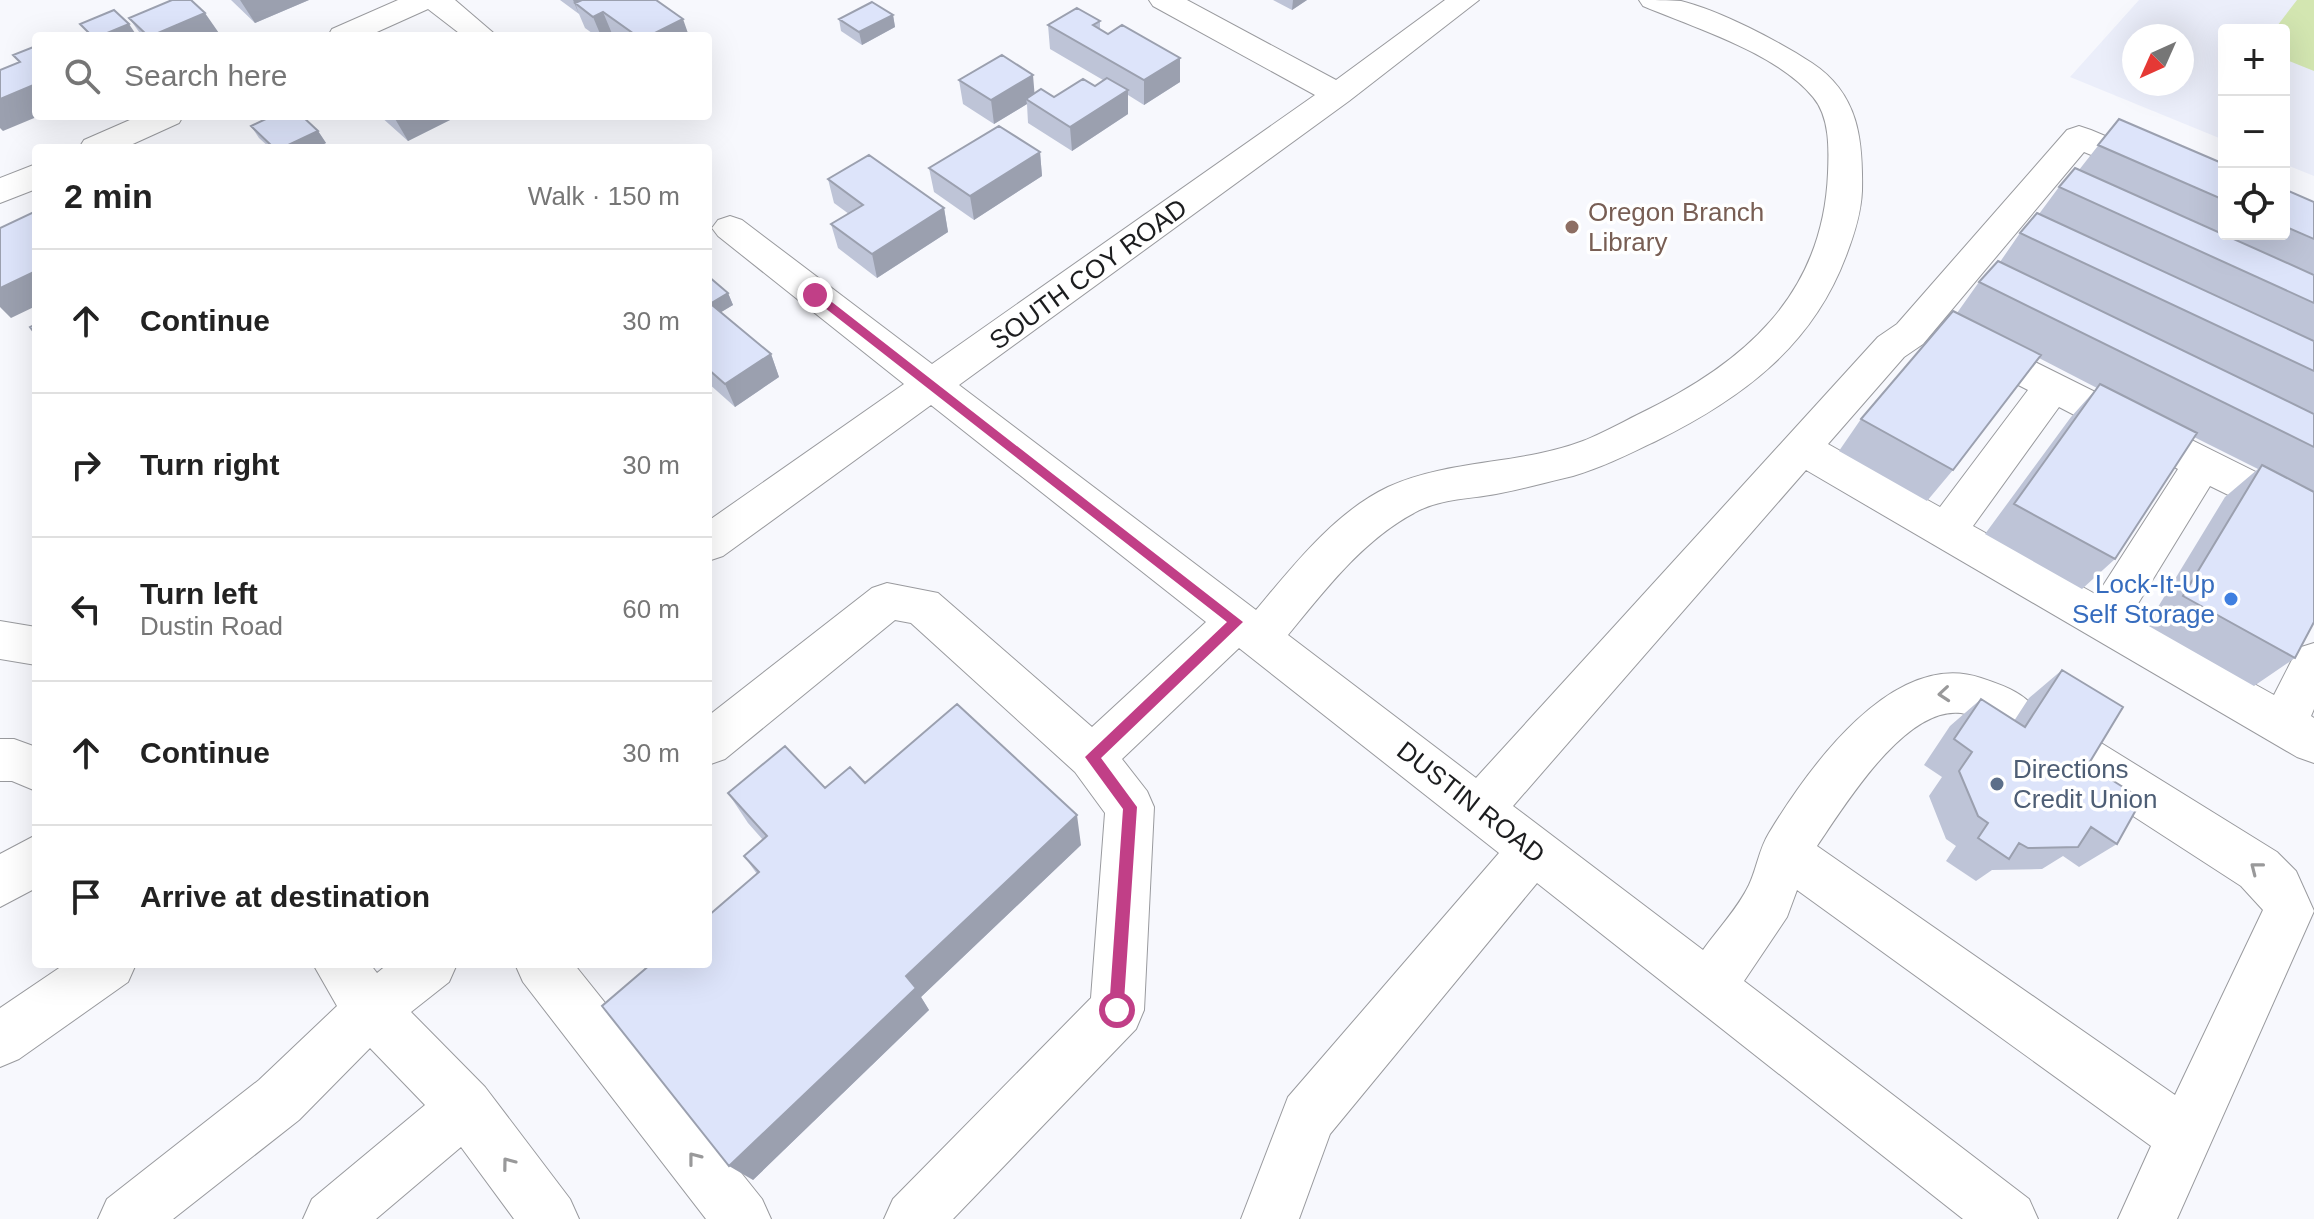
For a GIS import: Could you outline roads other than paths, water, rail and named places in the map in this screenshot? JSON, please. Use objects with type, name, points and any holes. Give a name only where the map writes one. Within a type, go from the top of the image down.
[{"type":"street","points":[[352,32],[423,0]]},
{"type":"street","points":[[436,0],[477,32]]},
{"type":"street","points":[[1164,0],[1338,94]]},
{"type":"street","name":"SOUTH COY ROAD","points":[[712,541],[1338,94],[1464,0]]},
{"type":"street","points":[[1092,757],[1390,507],[1421,490],[1506,476],[1586,456],[1662,421],[1725,384],[1767,353],[1808,303],[1828,260],[1843,211],[1847,147],[1837,107],[1820,82],[1797,65],[1654,0]]},
{"type":"street","points":[[105,144],[158,120]]},
{"type":"street","points":[[1479,809],[1891,347],[1979,278],[2055,188],[2079,137],[2218,196]]},
{"type":"street","points":[[0,192],[32,177]]},
{"type":"street","name":"DUSTIN ROAD","points":[[730,228],[2009,1219]]},
{"type":"street","points":[[1923,319],[2314,520]]},
{"type":"street","points":[[1946,531],[2053,386]]},
{"type":"street","points":[[1802,448],[2298,733],[2314,662]]},
{"type":"street","points":[[2104,621],[2203,463]]},
{"type":"street","points":[[712,741],[887,601],[922,606],[1092,757],[1130,807],[1117,1010],[913,1219]]},
{"type":"street","points":[[0,640],[32,645]]},
{"type":"street","points":[[1709,986],[1769,900],[1785,852],[1846,765],[1901,709],[1921,698],[1945,692],[1969,694],[1991,701],[2017,717]]},
{"type":"street","points":[[2076,753],[2259,869],[2278,888],[2289,910],[2147,1219]]},
{"type":"street","points":[[0,760],[14,760],[32,767]]},
{"type":"street","points":[[1270,1219],[1308,1117],[1533,850]]},
{"type":"street","points":[[1785,852],[2185,1136]]},
{"type":"street","points":[[0,883],[32,862]]},
{"type":"street","points":[[0,1040],[104,968]]},
{"type":"street","points":[[342,968],[371,1010],[465,1107],[550,1219]]},
{"type":"street","points":[[127,1219],[279,1100],[371,1010],[426,968]]},
{"type":"street","points":[[544,968],[742,1219]]},
{"type":"street","points":[[332,1219],[465,1107]]},
{"type":"place","name":"Oregon Branch Library","points":[[1572,227]]},
{"type":"place","name":"Lock-It-Up Self Storage","points":[[2231,599]]},
{"type":"place","name":"Directions Credit Union","points":[[1997,784]]}]
